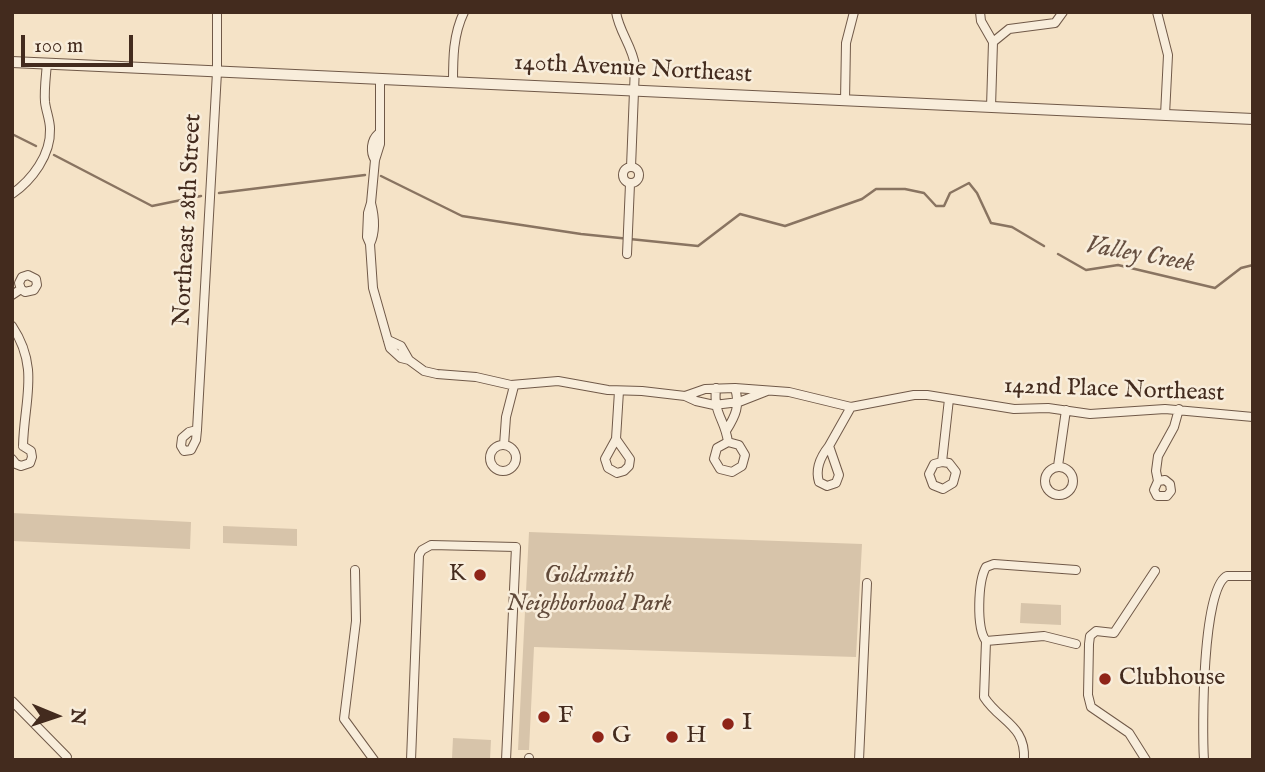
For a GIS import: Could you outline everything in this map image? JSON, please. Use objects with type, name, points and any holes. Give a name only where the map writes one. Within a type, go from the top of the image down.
[{"type":"street","name":"Northeast 28th Street","points":[[197,429],[217,72],[217,12]]},
{"type":"street","points":[[453,82],[453,54],[464,12]]},
{"type":"street","points":[[616,12],[620,29],[634,60],[631,167],[623,174],[630,184],[627,254]]},
{"type":"street","points":[[845,101],[846,43],[854,12]]},
{"type":"street","points":[[980,12],[981,21],[993,42],[991,107]]},
{"type":"street","points":[[993,42],[1009,29],[1055,23],[1063,12]]},
{"type":"street","points":[[1157,12],[1168,55],[1165,115]]},
{"type":"street","name":"140th Avenue Northeast","points":[[12,62],[1253,120]]},
{"type":"street","points":[[12,194],[34,172],[49,143],[50,130],[45,103],[47,64]]},
{"type":"street","name":"142nd Place Northeast","points":[[380,79],[380,144],[367,237],[370,244],[373,288],[394,352],[424,370],[437,374],[476,377],[514,386],[558,381],[620,391],[685,396],[714,405],[739,402],[767,391]]},
{"type":"street","points":[[12,295],[21,289]]},
{"type":"street","points":[[12,326],[24,347],[30,377],[23,446]]},
{"type":"street","points":[[504,444],[506,417],[514,386]]},
{"type":"street","points":[[726,431],[737,413],[739,402],[735,387]]},
{"type":"street","name":"142nd Place Northeast","points":[[685,396],[716,388],[735,387],[789,392],[851,407],[914,395],[1014,409],[1066,410],[1103,415],[1147,409],[1177,409],[1253,417]]},
{"type":"street","points":[[716,388],[714,405],[728,442]]},
{"type":"street","points":[[616,439],[620,391]]},
{"type":"street","points":[[942,462],[949,398]]},
{"type":"street","points":[[829,446],[851,407]]},
{"type":"street","points":[[1158,481],[1158,456],[1177,420],[1177,409]]},
{"type":"street","points":[[1058,466],[1066,410]]},
{"type":"street","points":[[23,446],[29,448],[32,454],[30,463],[22,467],[16,464],[12,457],[17,448],[23,446]]},
{"type":"street","points":[[411,760],[419,555],[430,545],[516,547],[506,760]]},
{"type":"street","points":[[1024,760],[1021,736],[984,697],[986,641],[981,634],[980,623],[982,582],[986,567],[999,564],[1076,570]]},
{"type":"street","points":[[355,570],[356,621],[344,719],[374,760]]},
{"type":"street","points":[[1146,760],[1129,733],[1091,706],[1088,695],[1089,644],[1090,636],[1096,631],[1114,633],[1155,571]]},
{"type":"street","points":[[1204,760],[1205,669],[1209,620],[1218,583],[1227,576],[1253,576]]},
{"type":"street","points":[[859,760],[867,583]]},
{"type":"street","points":[[986,641],[1044,636],[1076,644]]},
{"type":"street","points":[[12,701],[67,757],[66,760]]},
{"type":"green space","points":[[12,513],[191,522],[190,549],[12,541]]},
{"type":"green space","points":[[223,526],[297,529],[297,546],[223,543]]},
{"type":"green space","name":"Goldsmith Neighborhood Park","points":[[529,532],[862,544],[856,657],[534,647],[529,750],[518,750]]},
{"type":"green space","points":[[1021,603],[1061,605],[1061,625],[1020,623]]},
{"type":"green space","points":[[453,738],[491,740],[490,760],[452,758]]},
{"type":"waterway","points":[[12,134],[36,146]]},
{"type":"waterway","points":[[54,155],[152,206],[201,196]]},
{"type":"waterway","points":[[219,193],[365,175]]},
{"type":"waterway","name":"Valley Creek","points":[[381,176],[462,216],[581,234],[698,246],[740,214],[785,226],[862,199],[876,189],[905,189],[924,193],[936,206],[944,206],[950,193],[969,183],[977,193],[991,223],[1012,227],[1044,246]]},
{"type":"waterway","name":"Valley Creek","points":[[1058,254],[1086,270],[1118,265],[1215,288],[1241,268],[1253,265]]},
{"type":"place","name":"K","points":[[480,575]]},
{"type":"place","name":"Clubhouse","points":[[1105,679]]},
{"type":"place","name":"F","points":[[544,717]]},
{"type":"place","name":"I","points":[[728,724]]},
{"type":"place","name":"G","points":[[598,737]]},
{"type":"place","name":"H","points":[[672,737]]}]
